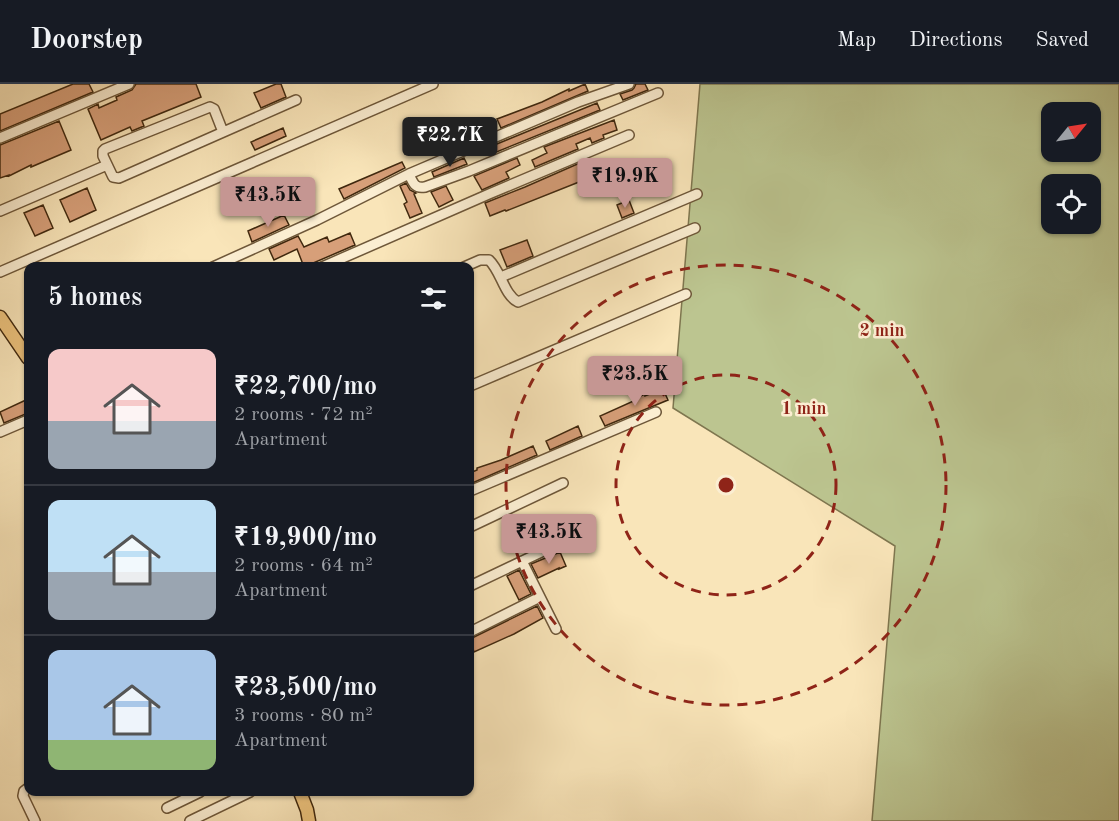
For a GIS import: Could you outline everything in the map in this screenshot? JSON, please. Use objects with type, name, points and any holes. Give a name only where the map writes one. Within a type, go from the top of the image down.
[{"type":"main road","points":[[0,317],[24,349]]},
{"type":"main road","points":[[302,796],[309,821]]},
{"type":"street","points":[[0,138],[129,84]]},
{"type":"street","points":[[0,272],[433,84]]},
{"type":"street","points":[[224,262],[317,220],[409,174],[578,102],[629,84]]},
{"type":"street","points":[[409,174],[416,187],[433,185],[658,93]]},
{"type":"street","points":[[224,132],[213,108],[208,108],[105,149],[103,153],[113,177],[119,178],[224,132],[296,100]]},
{"type":"street","points":[[333,262],[629,135]]},
{"type":"street","points":[[0,211],[107,165]]},
{"type":"street","points":[[501,277],[697,194]]},
{"type":"street","points":[[474,263],[489,260],[501,277],[510,297],[518,302],[695,228]]},
{"type":"street","points":[[474,384],[686,294]]},
{"type":"street","points":[[474,489],[656,412]]},
{"type":"street","points":[[0,432],[24,422]]},
{"type":"street","points":[[474,525],[563,483]]},
{"type":"street","points":[[474,584],[577,535]]},
{"type":"street","points":[[522,561],[556,629]]},
{"type":"street","points":[[474,630],[540,597]]},
{"type":"street","points":[[24,791],[23,796],[35,821]]},
{"type":"street","points":[[167,808],[192,796]]},
{"type":"street","points":[[190,821],[242,796]]},
{"type":"green space","points":[[700,84],[1119,84],[1119,821],[872,821],[895,546],[673,408]]},
{"type":"building","points":[[73,84],[89,84],[93,92],[0,131],[0,114]]},
{"type":"building","points":[[136,84],[196,84],[201,97],[142,121],[144,126],[132,131],[130,127],[101,140],[88,109],[98,104],[99,108],[117,100],[116,97],[132,90]]},
{"type":"building","points":[[281,84],[286,97],[261,108],[254,93]]},
{"type":"building","points":[[585,84],[588,91],[501,128],[497,119]]},
{"type":"building","points":[[636,84],[645,84],[648,90],[623,100],[620,94],[632,90]]},
{"type":"building","points":[[597,103],[600,110],[489,155],[487,148]]},
{"type":"building","points":[[614,120],[617,130],[603,135],[604,138],[592,143],[590,138],[576,144],[578,149],[535,167],[532,160],[547,153],[544,147]]},
{"type":"building","points":[[59,121],[71,150],[0,178],[0,145]]},
{"type":"building","points":[[283,128],[286,136],[255,150],[251,142]]},
{"type":"building","points":[[464,158],[467,164],[434,177],[432,172]]},
{"type":"building","points":[[517,158],[520,165],[506,172],[509,178],[482,190],[474,176]]},
{"type":"building","points":[[402,162],[405,168],[344,199],[339,189]]},
{"type":"building","points":[[582,162],[589,178],[490,216],[485,203]]},
{"type":"building","points":[[406,183],[410,190],[416,193],[414,194],[422,213],[410,218],[404,204],[407,202],[400,186]]},
{"type":"building","points":[[446,186],[453,200],[439,207],[431,192]]},
{"type":"building","points":[[87,188],[96,210],[70,222],[60,200]]},
{"type":"building","points":[[629,200],[634,213],[622,218],[617,205]]},
{"type":"building","points":[[43,205],[53,228],[35,236],[24,213]]},
{"type":"building","points":[[284,215],[289,225],[252,242],[248,231]]},
{"type":"building","points":[[350,233],[355,245],[316,262],[302,262],[297,249],[274,260],[269,249],[298,236],[304,247],[327,237],[329,242]]},
{"type":"building","points":[[527,240],[533,256],[507,267],[500,250]]},
{"type":"building","points":[[663,389],[668,400],[605,426],[600,416],[645,394],[645,396]]},
{"type":"building","points":[[24,401],[24,415],[4,423],[0,412]]},
{"type":"building","points":[[578,426],[582,436],[550,450],[546,441]]},
{"type":"building","points":[[533,446],[537,455],[474,482],[474,471],[477,468]]},
{"type":"building","points":[[560,552],[566,566],[538,578],[531,564]]},
{"type":"building","points":[[519,570],[531,594],[519,600],[507,576]]},
{"type":"building","points":[[537,606],[543,618],[474,652],[474,637]]}]
